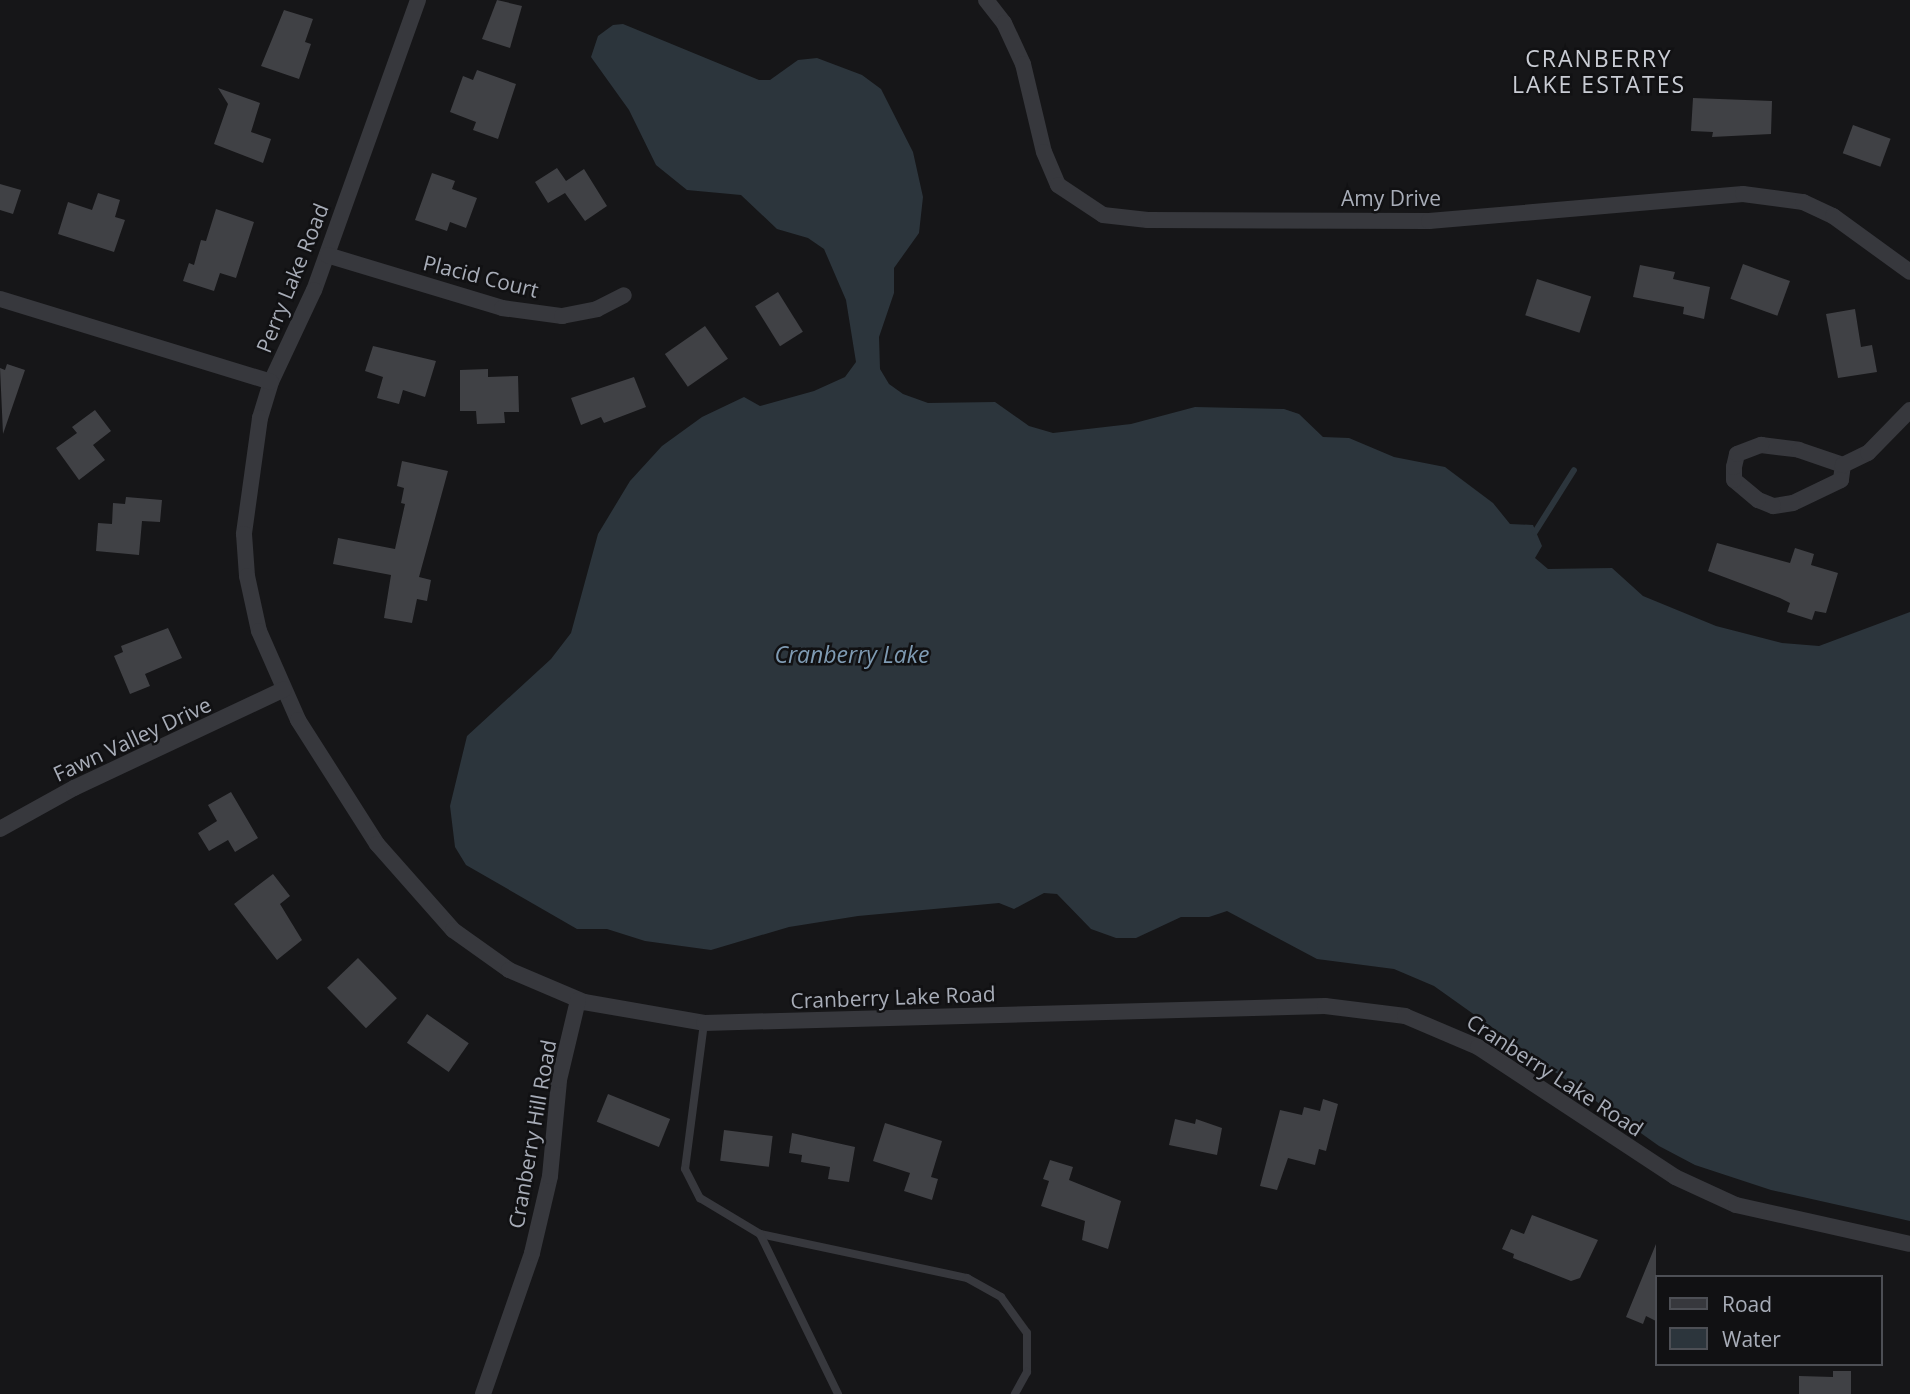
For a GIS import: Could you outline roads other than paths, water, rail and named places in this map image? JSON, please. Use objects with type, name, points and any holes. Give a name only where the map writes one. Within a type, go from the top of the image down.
[{"type":"street","name":"Perry Lake Road","points":[[0,299],[271,382],[295,337],[327,255],[418,0]]},
{"type":"street","name":"Amy Drive","points":[[986,0],[1004,23],[1023,64],[1044,152],[1058,185],[1103,215],[1148,220],[1429,221],[1743,194],[1803,202],[1833,216],[1878,244],[1910,272]]},
{"type":"street","name":"Placid Court","points":[[327,255],[502,308],[550,314],[597,309],[624,295]]},
{"type":"street","name":"Cranberry Lake Road","points":[[271,382],[260,418],[244,534],[247,576],[259,631],[284,689],[338,786],[410,885],[453,930],[509,970],[578,1000],[704,1023],[1369,1009],[1405,1016],[1465,1041],[1675,1177],[1735,1205],[1910,1244]]},
{"type":"street","points":[[1843,465],[1841,480],[1832,487],[1793,503],[1773,506],[1758,500],[1734,480],[1737,454],[1761,445],[1799,450],[1843,465],[1868,453],[1910,410]]},
{"type":"street","name":"Fawn Valley Drive","points":[[0,829],[74,788],[284,689]]},
{"type":"street","name":"Cranberry Hill Road","points":[[483,1394],[533,1253],[550,1177],[559,1080],[578,1000]]},
{"type":"lane","points":[[704,1023],[685,1169],[700,1198],[760,1234],[967,1278],[1001,1297],[1027,1334],[1027,1372],[1015,1394]]},
{"type":"lane","points":[[760,1234],[838,1394]]},
{"type":"water","name":"Cranberry Lake","points":[[623,24],[759,80],[770,80],[798,60],[817,58],[862,75],[881,89],[913,152],[923,197],[919,233],[894,268],[894,293],[879,337],[880,369],[889,384],[903,394],[928,403],[995,402],[1029,426],[1053,433],[1131,424],[1195,407],[1284,409],[1299,414],[1323,437],[1349,438],[1394,457],[1445,467],[1493,503],[1510,524],[1533,525],[1542,546],[1535,558],[1548,569],[1612,568],[1643,596],[1716,626],[1782,643],[1819,646],[1910,612],[1910,1221],[1771,1190],[1695,1165],[1659,1146],[1434,986],[1394,969],[1317,959],[1227,911],[1209,917],[1181,917],[1136,938],[1116,938],[1091,929],[1057,894],[1044,893],[1014,909],[999,903],[858,916],[789,927],[711,950],[645,941],[607,929],[577,929],[466,865],[455,847],[450,806],[467,736],[551,659],[571,633],[598,534],[630,481],[662,446],[702,417],[744,397],[760,406],[814,391],[845,377],[856,362],[846,300],[824,249],[808,238],[777,229],[741,195],[687,190],[656,165],[629,110],[591,57],[598,36],[613,25]]},
{"type":"waterway","points":[[1535,532],[1574,470]]},
{"type":"district","name":"CRANBERRY LAKE ESTATES","points":[[1599,71]]}]
